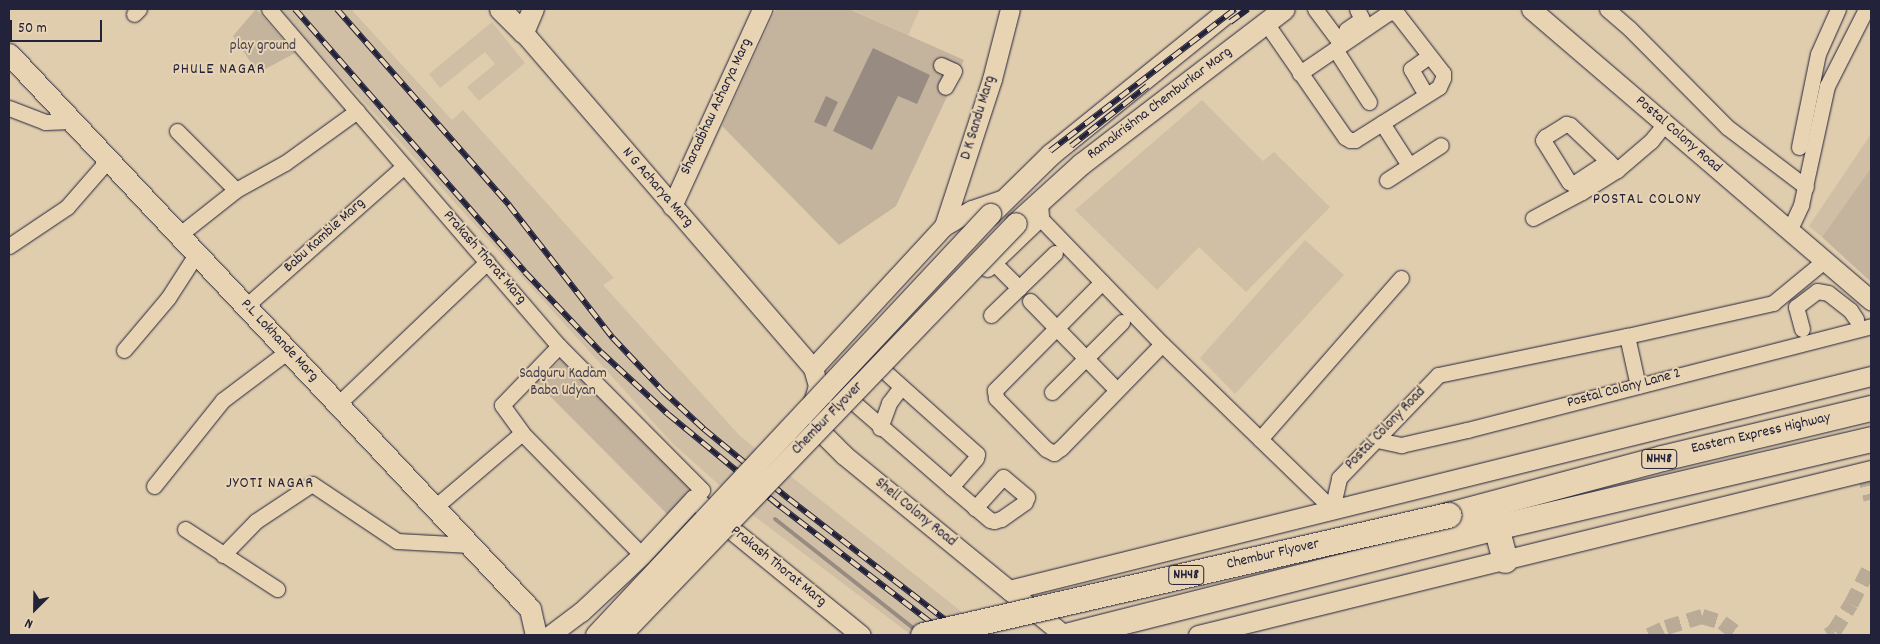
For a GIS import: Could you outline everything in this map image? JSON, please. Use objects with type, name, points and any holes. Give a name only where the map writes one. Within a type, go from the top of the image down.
[{"type":"highway","name":"Eastern Express Highway","points":[[1448,514],[1662,458],[1871,408]]},
{"type":"highway","name":"Eastern Express Highway","points":[[1462,536],[1871,439]]},
{"type":"highway","name":"Chembur Flyover","points":[[923,635],[1448,514]]},
{"type":"highway","points":[[1496,527],[1506,560]]},
{"type":"highway","name":"Chembur Flyover","points":[[1069,635],[1462,536]]},
{"type":"main road","points":[[511,17],[533,9]]},
{"type":"main road","name":"Ramakrishna Chemburkar Marg","points":[[997,206],[1051,154],[1230,9]]},
{"type":"main road","name":"Ramakrishna Chemburkar Marg","points":[[1038,210],[1081,164],[1278,13]]},
{"type":"main road","name":"P.L. Lokhande Marg","points":[[9,54],[530,609],[536,635]]},
{"type":"main road","name":"Chembur Flyover","points":[[596,635],[997,206]]},
{"type":"main road","name":"Chembur Flyover","points":[[620,635],[1016,224],[1038,210]]},
{"type":"street","name":"Prakash Thorat Marg","points":[[269,9],[559,346],[702,490],[694,499],[861,635]]},
{"type":"street","name":"Sharadbhau Acharya Marg","points":[[672,206],[762,9]]},
{"type":"street","name":"D K Sandu Marg","points":[[944,226],[992,79],[1010,9]]},
{"type":"street","points":[[1315,9],[1369,102]]},
{"type":"street","points":[[1337,44],[1362,19],[1357,9]]},
{"type":"street","name":"Postal Colony Road","points":[[1531,9],[1871,300]]},
{"type":"street","points":[[1607,9],[1630,29],[1727,127],[1806,187]]},
{"type":"street","points":[[1799,147],[1818,54],[1838,9]]},
{"type":"street","points":[[1789,230],[1801,205],[1806,187],[1827,86],[1866,9]]},
{"type":"street","points":[[1278,13],[1300,72],[1345,137],[1350,140],[1355,140],[1442,83],[1442,73],[1398,14],[1394,12],[1388,13],[1337,44],[1300,72]]},
{"type":"street","name":"N G Acharya Marg","points":[[511,17],[672,206],[814,368]]},
{"type":"street","points":[[1422,88],[1411,73],[1411,69],[1429,56]]},
{"type":"street","points":[[942,65],[954,71],[945,87]]},
{"type":"street","points":[[9,108],[46,122],[72,121]]},
{"type":"street","points":[[179,235],[236,190],[285,163],[357,111]]},
{"type":"street","points":[[1382,123],[1410,166]]},
{"type":"street","points":[[1533,218],[1582,192],[1612,165],[1651,142],[1665,124]]},
{"type":"street","points":[[177,131],[236,190]]},
{"type":"street","points":[[1387,180],[1441,145]]},
{"type":"street","points":[[9,246],[67,207],[108,160]]},
{"type":"street","name":"Babu Kamble Marg","points":[[246,306],[404,166]]},
{"type":"street","points":[[814,368],[944,226],[972,210],[997,206]]},
{"type":"street","points":[[821,432],[993,262],[1038,210],[1102,282],[1162,344],[1332,509]]},
{"type":"street","points":[[124,350],[168,298],[196,253]]},
{"type":"street","points":[[991,315],[1055,253]]},
{"type":"street","name":"Postal Colony Road","points":[[1332,509],[1339,478],[1438,375],[1628,336],[1795,297],[1824,261]]},
{"type":"street","points":[[338,404],[487,262]]},
{"type":"street","points":[[993,262],[1019,288]]},
{"type":"street","points":[[1828,292],[1842,276]]},
{"type":"street","points":[[1260,439],[1401,278]]},
{"type":"street","points":[[1102,282],[995,390],[996,398],[1046,449],[1054,453],[1162,344]]},
{"type":"street","points":[[1802,329],[1795,297],[1817,291],[1828,292],[1850,310],[1856,319]]},
{"type":"street","points":[[1030,301],[1117,390]]},
{"type":"street","points":[[1052,392],[1122,322]]},
{"type":"street","name":"Postal Colony Lane 2","points":[[1376,440],[1401,445],[1467,430],[1871,326]]},
{"type":"street","points":[[1628,336],[1638,386]]},
{"type":"street","points":[[559,346],[502,405],[522,433],[642,555]]},
{"type":"street","points":[[154,486],[223,400],[288,351]]},
{"type":"street","name":"Shell Colony Road","points":[[814,368],[818,386],[810,412],[821,432],[844,455],[1064,635]]},
{"type":"street","points":[[883,370],[977,454],[976,458],[950,487]]},
{"type":"street","points":[[1009,590],[1871,376]]},
{"type":"street","points":[[880,428],[889,403],[901,387]]},
{"type":"street","points":[[852,401],[880,428],[975,508]]},
{"type":"street","points":[[436,508],[522,433]]},
{"type":"street","points":[[1198,635],[1871,470]]},
{"type":"street","points":[[223,555],[256,521],[312,484],[397,541],[470,545]]},
{"type":"street","points":[[550,635],[581,612],[642,555],[694,499]]},
{"type":"street","points":[[185,529],[277,589]]},
{"type":"shaded area","points":[[280,9],[351,9],[452,120],[463,110],[614,278],[603,285],[740,436],[991,635],[911,635],[754,516],[672,443]]},
{"type":"shaded area","points":[[850,9],[920,9],[908,35]]},
{"type":"shaded area","points":[[492,22],[525,63],[479,101],[467,87],[495,64],[485,52],[440,88],[429,74]]},
{"type":"shaded area","points":[[873,48],[930,75],[917,104],[898,96],[872,150],[833,131]]},
{"type":"shaded area","points":[[826,96],[838,102],[826,127],[814,122]]},
{"type":"shaded area","points":[[1202,100],[1263,161],[1274,152],[1330,207],[1246,292],[1199,247],[1157,290],[1075,210]]},
{"type":"shaded area","points":[[1871,134],[1871,168],[1822,237],[1809,226]]},
{"type":"shaded area","points":[[1305,240],[1344,275],[1235,394],[1200,358]]},
{"type":"green space","name":"play ground","points":[[256,9],[295,53],[258,73],[233,36]]},
{"type":"green space","points":[[776,9],[849,9],[964,60],[896,206],[839,245],[722,126]]},
{"type":"green space","points":[[1871,168],[1871,282],[1822,237]]},
{"type":"green space","name":"Sadguru Kadam Baba Udyan","points":[[564,357],[692,490],[668,515],[536,382]]},
{"type":"waterway","points":[[775,519],[917,631]]},
{"type":"tunnel","points":[[1864,471],[1871,499]]},
{"type":"tunnel","points":[[1828,635],[1834,631],[1851,604],[1871,564]]},
{"type":"tunnel","points":[[1649,635],[1666,627],[1702,616],[1722,622],[1740,635]]},
{"type":"railway","points":[[295,9],[525,272],[601,352],[668,414],[781,507],[947,635]]},
{"type":"railway","points":[[337,9],[509,205],[613,338],[663,391],[704,429],[789,499],[965,635]]},
{"type":"railway","points":[[1050,151],[1235,9]]},
{"type":"railway","points":[[1230,22],[1248,9]]},
{"type":"railway","points":[[1071,146],[1147,86]]},
{"type":"district","name":"PHULE NAGAR","points":[[219,70]]},
{"type":"district","name":"POSTAL COLONY","points":[[1647,200]]},
{"type":"district","name":"JYOTI NAGAR","points":[[270,484]]}]
